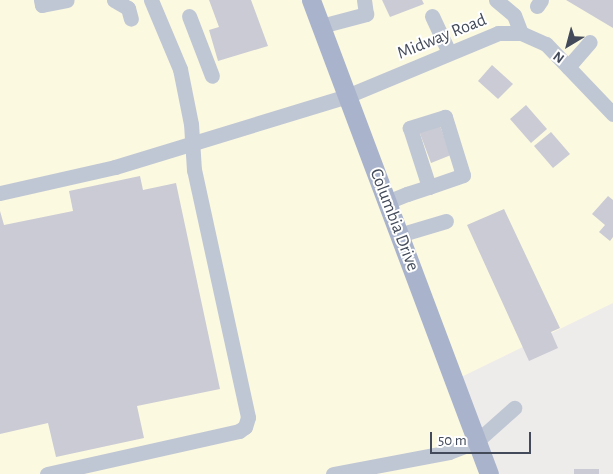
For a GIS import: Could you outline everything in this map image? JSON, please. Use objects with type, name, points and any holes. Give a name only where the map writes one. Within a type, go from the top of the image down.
[{"type":"main road","name":"Columbia Drive","points":[[311,0],[489,474]]},
{"type":"street","points":[[41,0],[42,5],[67,0]]},
{"type":"street","points":[[114,0],[128,8],[131,19]]},
{"type":"street","points":[[47,474],[239,431],[245,427],[248,417],[194,170],[192,143],[180,69],[151,0]]},
{"type":"street","points":[[321,26],[366,14],[364,0]]},
{"type":"street","points":[[496,0],[514,15],[521,33]]},
{"type":"street","points":[[189,16],[212,76]]},
{"type":"street","points":[[432,16],[449,52]]},
{"type":"street","name":"Midway Road","points":[[0,193],[115,167],[348,96],[498,33],[521,33],[546,44],[568,67],[601,91],[613,114]]},
{"type":"street","points":[[568,67],[590,42]]},
{"type":"street","points":[[387,202],[463,175],[444,116],[410,128],[429,187]]},
{"type":"street","points":[[399,234],[446,221]]},
{"type":"street","points":[[333,474],[385,470],[441,454],[477,441],[514,408]]},
{"type":"shaded area","points":[[0,0],[613,0],[613,303],[451,382],[490,474],[0,474]]},
{"type":"building","points":[[209,0],[251,0],[268,46],[218,61],[209,30],[219,27]]},
{"type":"building","points":[[382,0],[422,0],[424,4],[390,17]]},
{"type":"building","points":[[566,0],[613,0],[613,28]]},
{"type":"building","points":[[492,65],[513,84],[498,99],[478,81]]},
{"type":"building","points":[[526,105],[547,129],[531,143],[510,119]]},
{"type":"building","points":[[439,123],[451,155],[431,163],[419,131]]},
{"type":"building","points":[[551,132],[570,154],[553,168],[534,146]]},
{"type":"building","points":[[140,176],[143,190],[176,183],[220,389],[137,406],[144,438],[56,457],[48,423],[0,434],[0,211],[4,225],[73,211],[69,191]]},
{"type":"building","points":[[608,196],[613,200],[613,237],[610,241],[599,232],[605,225],[592,214]]},
{"type":"building","points":[[504,209],[560,328],[551,332],[558,348],[529,361],[467,225]]},
{"type":"building","points":[[574,469],[599,469],[599,474],[574,474]]}]
